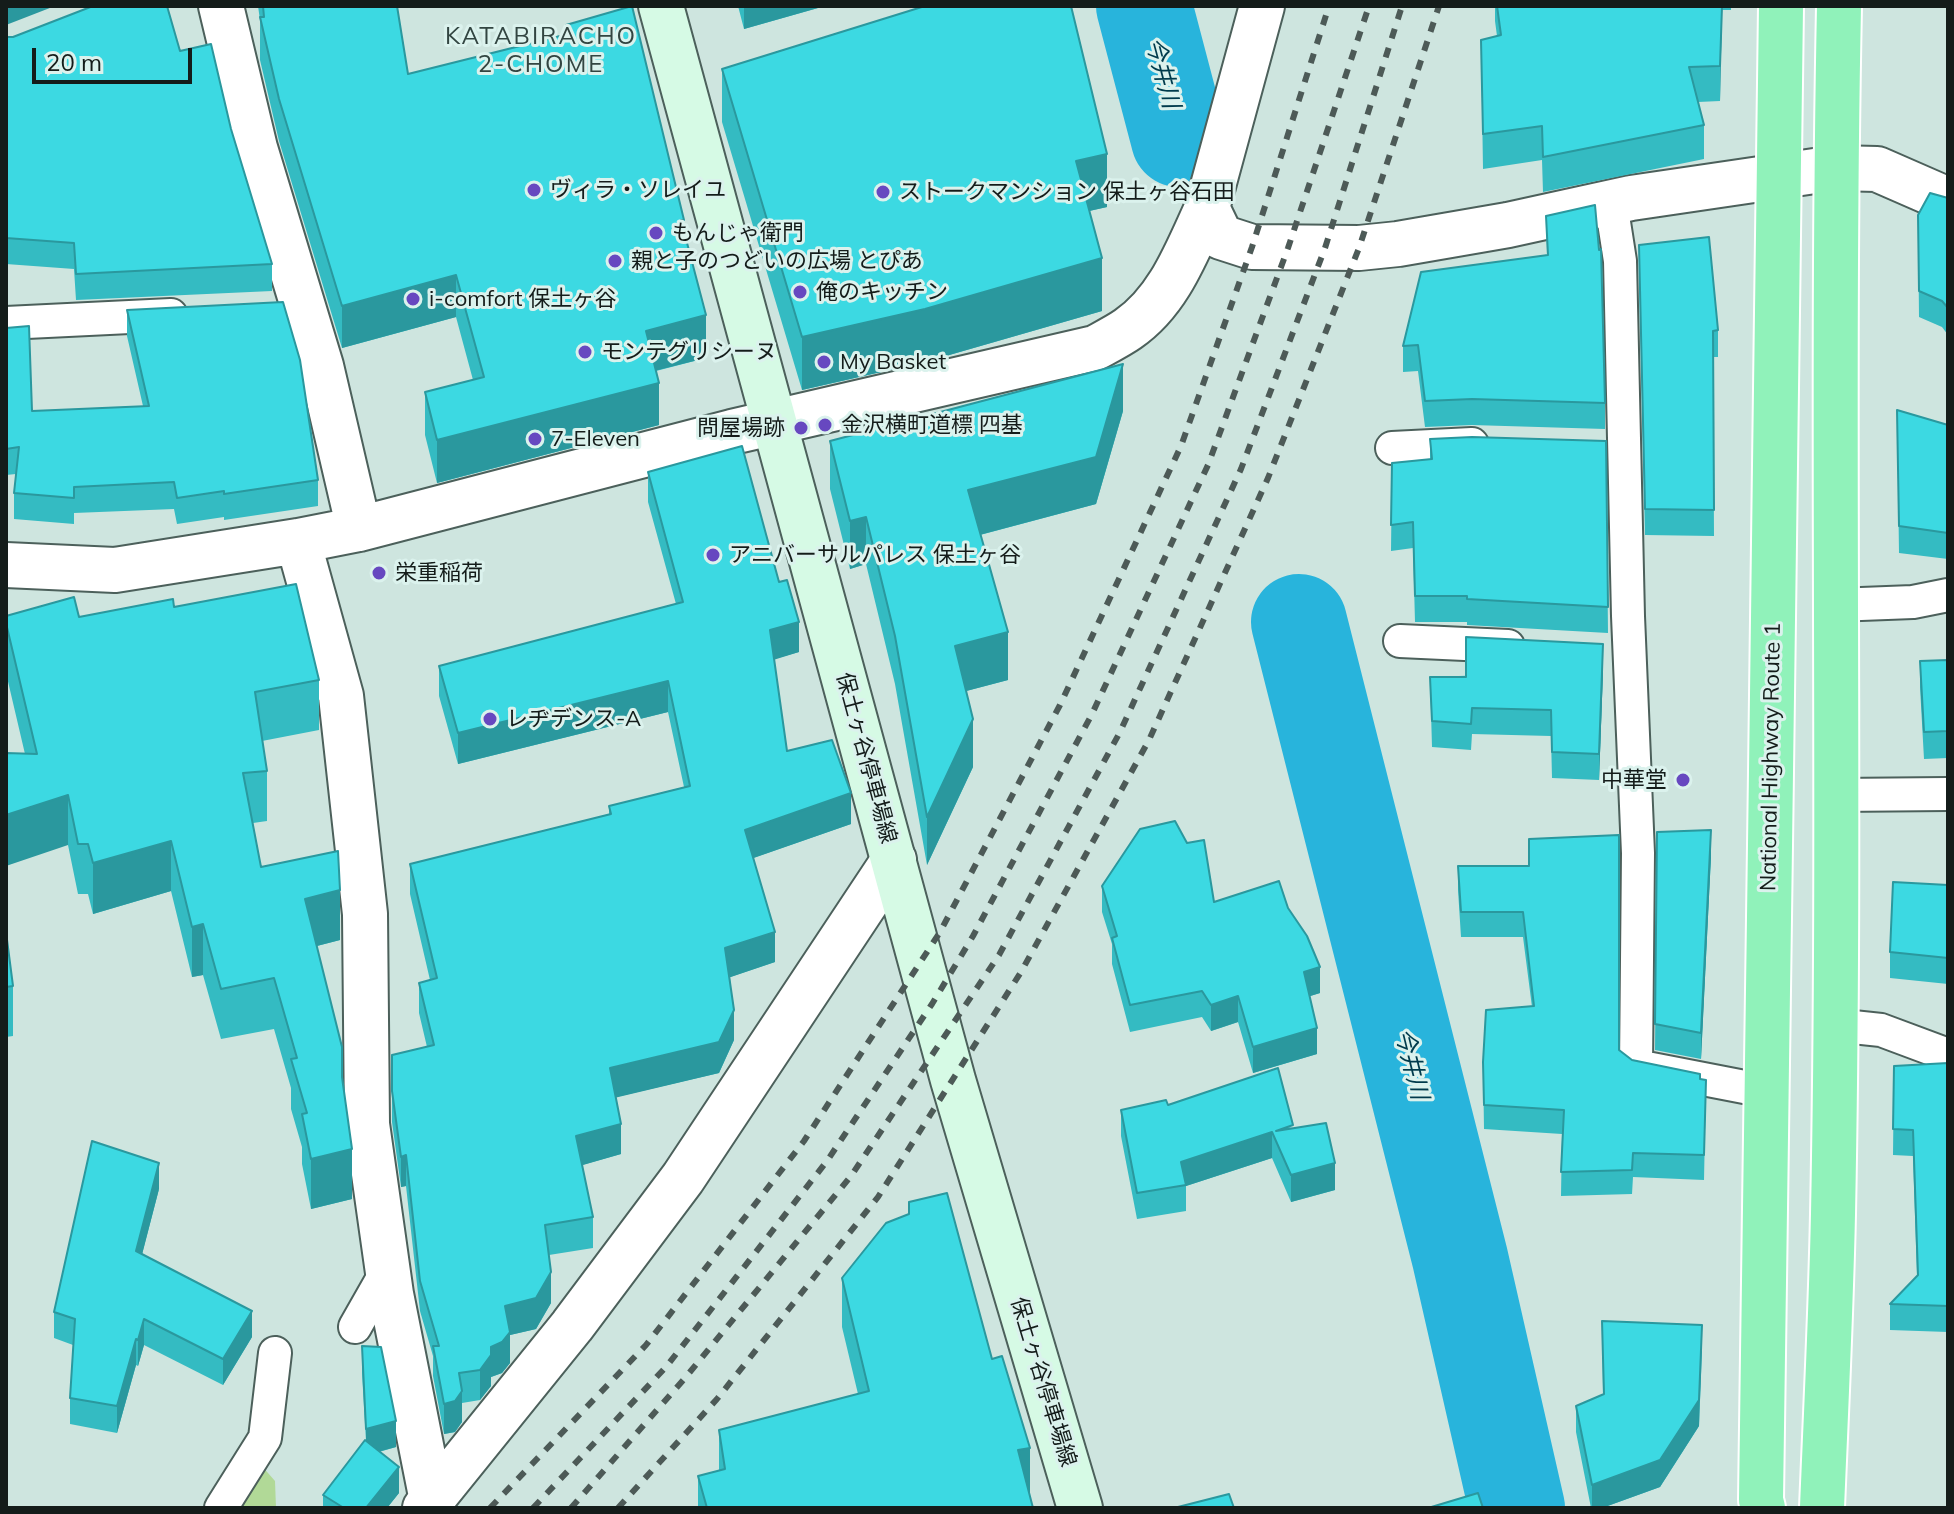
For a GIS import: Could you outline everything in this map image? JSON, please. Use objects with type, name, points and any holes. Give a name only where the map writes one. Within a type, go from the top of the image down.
[{"type":"highway","name":"National Highway Route 1","points":[[1763,1508],[1765,1091],[1782,176],[1781,6]]},
{"type":"highway","points":[[1822,1508],[1833,1215],[1835,168],[1839,6]]},
{"type":"main road","name":"保土ヶ谷停車場線","points":[[661,6],[973,1150],[1080,1508]]},
{"type":"street","points":[[221,6],[255,148],[288,309],[321,366],[359,529]]},
{"type":"street","points":[[6,565],[115,570],[359,529],[776,421],[1095,348],[1130,328],[1160,298],[1179,268],[1207,208],[1262,6]]},
{"type":"street","points":[[1207,208],[1221,237],[1252,247],[1359,248],[1508,225],[1611,203],[1835,168],[1877,169],[1948,200]]},
{"type":"street","points":[[298,541],[341,696],[365,914],[367,1124],[428,1504]]},
{"type":"street","points":[[428,1504],[572,1326],[683,1178],[894,860]]},
{"type":"lane","points":[[1611,203],[1620,261],[1608,448],[1614,652],[1638,853],[1636,1066],[1765,1091]]},
{"type":"lane","points":[[6,323],[194,314]]},
{"type":"lane","points":[[1392,448],[1502,445]]},
{"type":"lane","points":[[1835,605],[1913,602],[1948,595]]},
{"type":"lane","points":[[1400,641],[1538,648]]},
{"type":"lane","points":[[1836,795],[1948,794]]},
{"type":"lane","points":[[1834,1025],[1881,1030],[1948,1055]]},
{"type":"lane","points":[[355,1327],[388,1269]]},
{"type":"lane","points":[[221,1508],[265,1438],[275,1353]]},
{"type":"green space","points":[[261,1465],[275,1481],[276,1508],[231,1508]]},
{"type":"building","points":[[93,6],[167,6],[180,51],[211,44],[231,129],[272,264],[76,274],[74,243],[6,238],[6,37]]},
{"type":"building","points":[[263,6],[397,6],[408,74],[568,34],[566,25],[632,6],[706,315],[646,331],[659,383],[437,440],[425,392],[484,377],[456,275],[342,306],[279,99],[260,17],[264,17]]},
{"type":"building","points":[[925,6],[1071,6],[1107,154],[1076,161],[1102,258],[925,309],[802,337],[722,69]]},
{"type":"building","points":[[1497,6],[1722,6],[1720,66],[1689,67],[1704,125],[1543,157],[1542,126],[1483,134],[1481,40],[1501,35]]},
{"type":"building","points":[[1930,193],[1948,198],[1948,308],[1942,301],[1919,291],[1918,215]]},
{"type":"building","points":[[1595,205],[1601,249],[1605,403],[1472,399],[1425,401],[1418,345],[1403,346],[1421,272],[1548,255],[1546,216]]},
{"type":"building","points":[[1709,237],[1718,330],[1713,331],[1714,510],[1645,509],[1639,245]]},
{"type":"building","points":[[283,302],[300,360],[318,480],[177,498],[174,482],[74,487],[74,498],[14,493],[19,447],[6,449],[6,328],[29,326],[32,411],[149,406],[127,310]]},
{"type":"building","points":[[1123,364],[1096,457],[968,490],[1008,632],[955,646],[973,719],[927,817],[895,636],[866,517],[850,521],[830,441]]},
{"type":"building","points":[[1897,410],[1948,425],[1948,533],[1899,526]]},
{"type":"building","points":[[1472,437],[1606,441],[1608,607],[1467,599],[1467,596],[1415,596],[1413,522],[1391,525],[1392,463],[1432,459],[1430,439]]},
{"type":"building","points":[[742,446],[779,582],[787,580],[799,622],[770,630],[787,751],[832,740],[851,793],[745,830],[775,932],[725,948],[734,1010],[719,1042],[610,1068],[621,1124],[576,1136],[593,1217],[545,1225],[551,1272],[536,1298],[505,1306],[510,1332],[502,1342],[491,1347],[491,1355],[480,1370],[459,1373],[462,1391],[455,1401],[444,1404],[433,1346],[439,1346],[420,1281],[406,1155],[401,1157],[392,1091],[392,1055],[434,1045],[419,983],[437,978],[410,864],[611,814],[609,806],[690,786],[668,681],[458,733],[439,666],[683,602],[648,472]]},
{"type":"building","points":[[296,584],[319,680],[255,692],[267,771],[243,773],[261,867],[338,851],[340,890],[305,899],[342,1047],[342,1077],[352,1149],[311,1159],[302,1114],[307,1113],[291,1059],[297,1058],[274,978],[221,989],[203,924],[192,927],[171,841],[93,863],[88,844],[78,844],[68,795],[6,815],[6,753],[37,754],[6,616],[74,597],[79,617],[173,599],[174,607]]},
{"type":"building","points":[[1466,637],[1603,644],[1599,754],[1552,752],[1551,710],[1472,708],[1471,724],[1432,721],[1430,677],[1466,677]]},
{"type":"building","points":[[1948,660],[1948,731],[1924,732],[1920,661]]},
{"type":"building","points":[[1175,821],[1187,843],[1204,840],[1214,902],[1279,881],[1288,908],[1307,936],[1320,967],[1304,972],[1317,1028],[1253,1047],[1238,996],[1211,1005],[1202,991],[1130,1005],[1112,938],[1117,936],[1102,886],[1140,829]]},
{"type":"building","points":[[1711,830],[1701,1033],[1655,1024],[1657,832]]},
{"type":"building","points":[[1619,835],[1619,1050],[1632,1060],[1700,1074],[1700,1079],[1706,1080],[1704,1155],[1633,1153],[1632,1170],[1561,1172],[1564,1110],[1484,1105],[1486,1010],[1534,1006],[1523,912],[1461,912],[1458,866],[1529,866],[1529,839]]},
{"type":"building","points":[[1893,882],[1948,885],[1948,958],[1890,952]]},
{"type":"building","points":[[6,932],[13,986],[6,987]]},
{"type":"building","points":[[1948,1063],[1948,1306],[1890,1304],[1918,1275],[1913,1130],[1893,1129],[1894,1066]]},
{"type":"building","points":[[1278,1068],[1293,1125],[1276,1131],[1326,1123],[1335,1163],[1291,1175],[1272,1132],[1181,1162],[1186,1185],[1137,1193],[1121,1110],[1166,1100],[1168,1105]]},
{"type":"building","points":[[92,1141],[159,1163],[136,1251],[252,1311],[223,1359],[144,1319],[117,1406],[70,1398],[75,1319],[54,1312]]},
{"type":"building","points":[[947,1193],[992,1359],[1002,1356],[1030,1448],[1018,1450],[1033,1508],[707,1508],[698,1476],[725,1469],[719,1430],[869,1391],[842,1278],[886,1223],[909,1214],[909,1202]]},
{"type":"building","points":[[1602,1321],[1702,1325],[1699,1400],[1660,1460],[1592,1485],[1576,1406],[1604,1394]]},
{"type":"building","points":[[362,1346],[381,1347],[396,1421],[366,1429]]},
{"type":"building","points":[[365,1440],[399,1467],[366,1508],[344,1508],[323,1495]]},
{"type":"building","points":[[1478,1493],[1483,1508],[1428,1508]]},
{"type":"building","points":[[1229,1494],[1234,1508],[1174,1508]]},
{"type":"waterway","name":"今井川","points":[[1144,6],[1179,139]]},
{"type":"waterway","name":"今井川","points":[[1299,622],[1460,1258],[1517,1508]]},
{"type":"railway","points":[[490,1508],[646,1345],[804,1141],[940,932],[1060,705],[1181,446],[1252,247],[1329,6]]},
{"type":"railway","points":[[533,1508],[666,1367],[827,1161],[932,1004],[973,936],[1092,714],[1208,465],[1288,248],[1369,6]]},
{"type":"railway","points":[[571,1508],[685,1378],[851,1176],[999,955],[1120,732],[1241,469],[1325,248],[1402,6]]},
{"type":"railway","points":[[618,1508],[717,1399],[878,1197],[1021,972],[1149,740],[1268,478],[1359,248],[1439,6]]},
{"type":"place","name":"ヴィラ・ソレイユ","points":[[534,190]]},
{"type":"place","name":"ストークマンション 保土ヶ谷石田","points":[[883,192]]},
{"type":"place","name":"もんじゃ衛門","points":[[656,233]]},
{"type":"place","name":"親と子のつどいの広場 とぴあ","points":[[615,261]]},
{"type":"place","name":"俺のキッチン","points":[[800,292]]},
{"type":"place","name":"i-comfort 保土ヶ谷","points":[[413,299]]},
{"type":"place","name":"モンテグリシーヌ","points":[[585,352]]},
{"type":"place","name":"My Basket","points":[[824,362]]},
{"type":"place","name":"金沢横町道標 四基","points":[[825,425]]},
{"type":"place","name":"問屋場跡","points":[[801,428]]},
{"type":"place","name":"7-Eleven","points":[[535,439]]},
{"type":"place","name":"アニバーサルパレス 保土ヶ谷","points":[[713,555]]},
{"type":"place","name":"栄重稲荷","points":[[379,573]]},
{"type":"place","name":"レヂデンス-A","points":[[490,719]]},
{"type":"place","name":"中華堂","points":[[1683,780]]},
{"type":"district","name":"KATABIRACHO 2-CHOME","points":[[541,51]]}]
